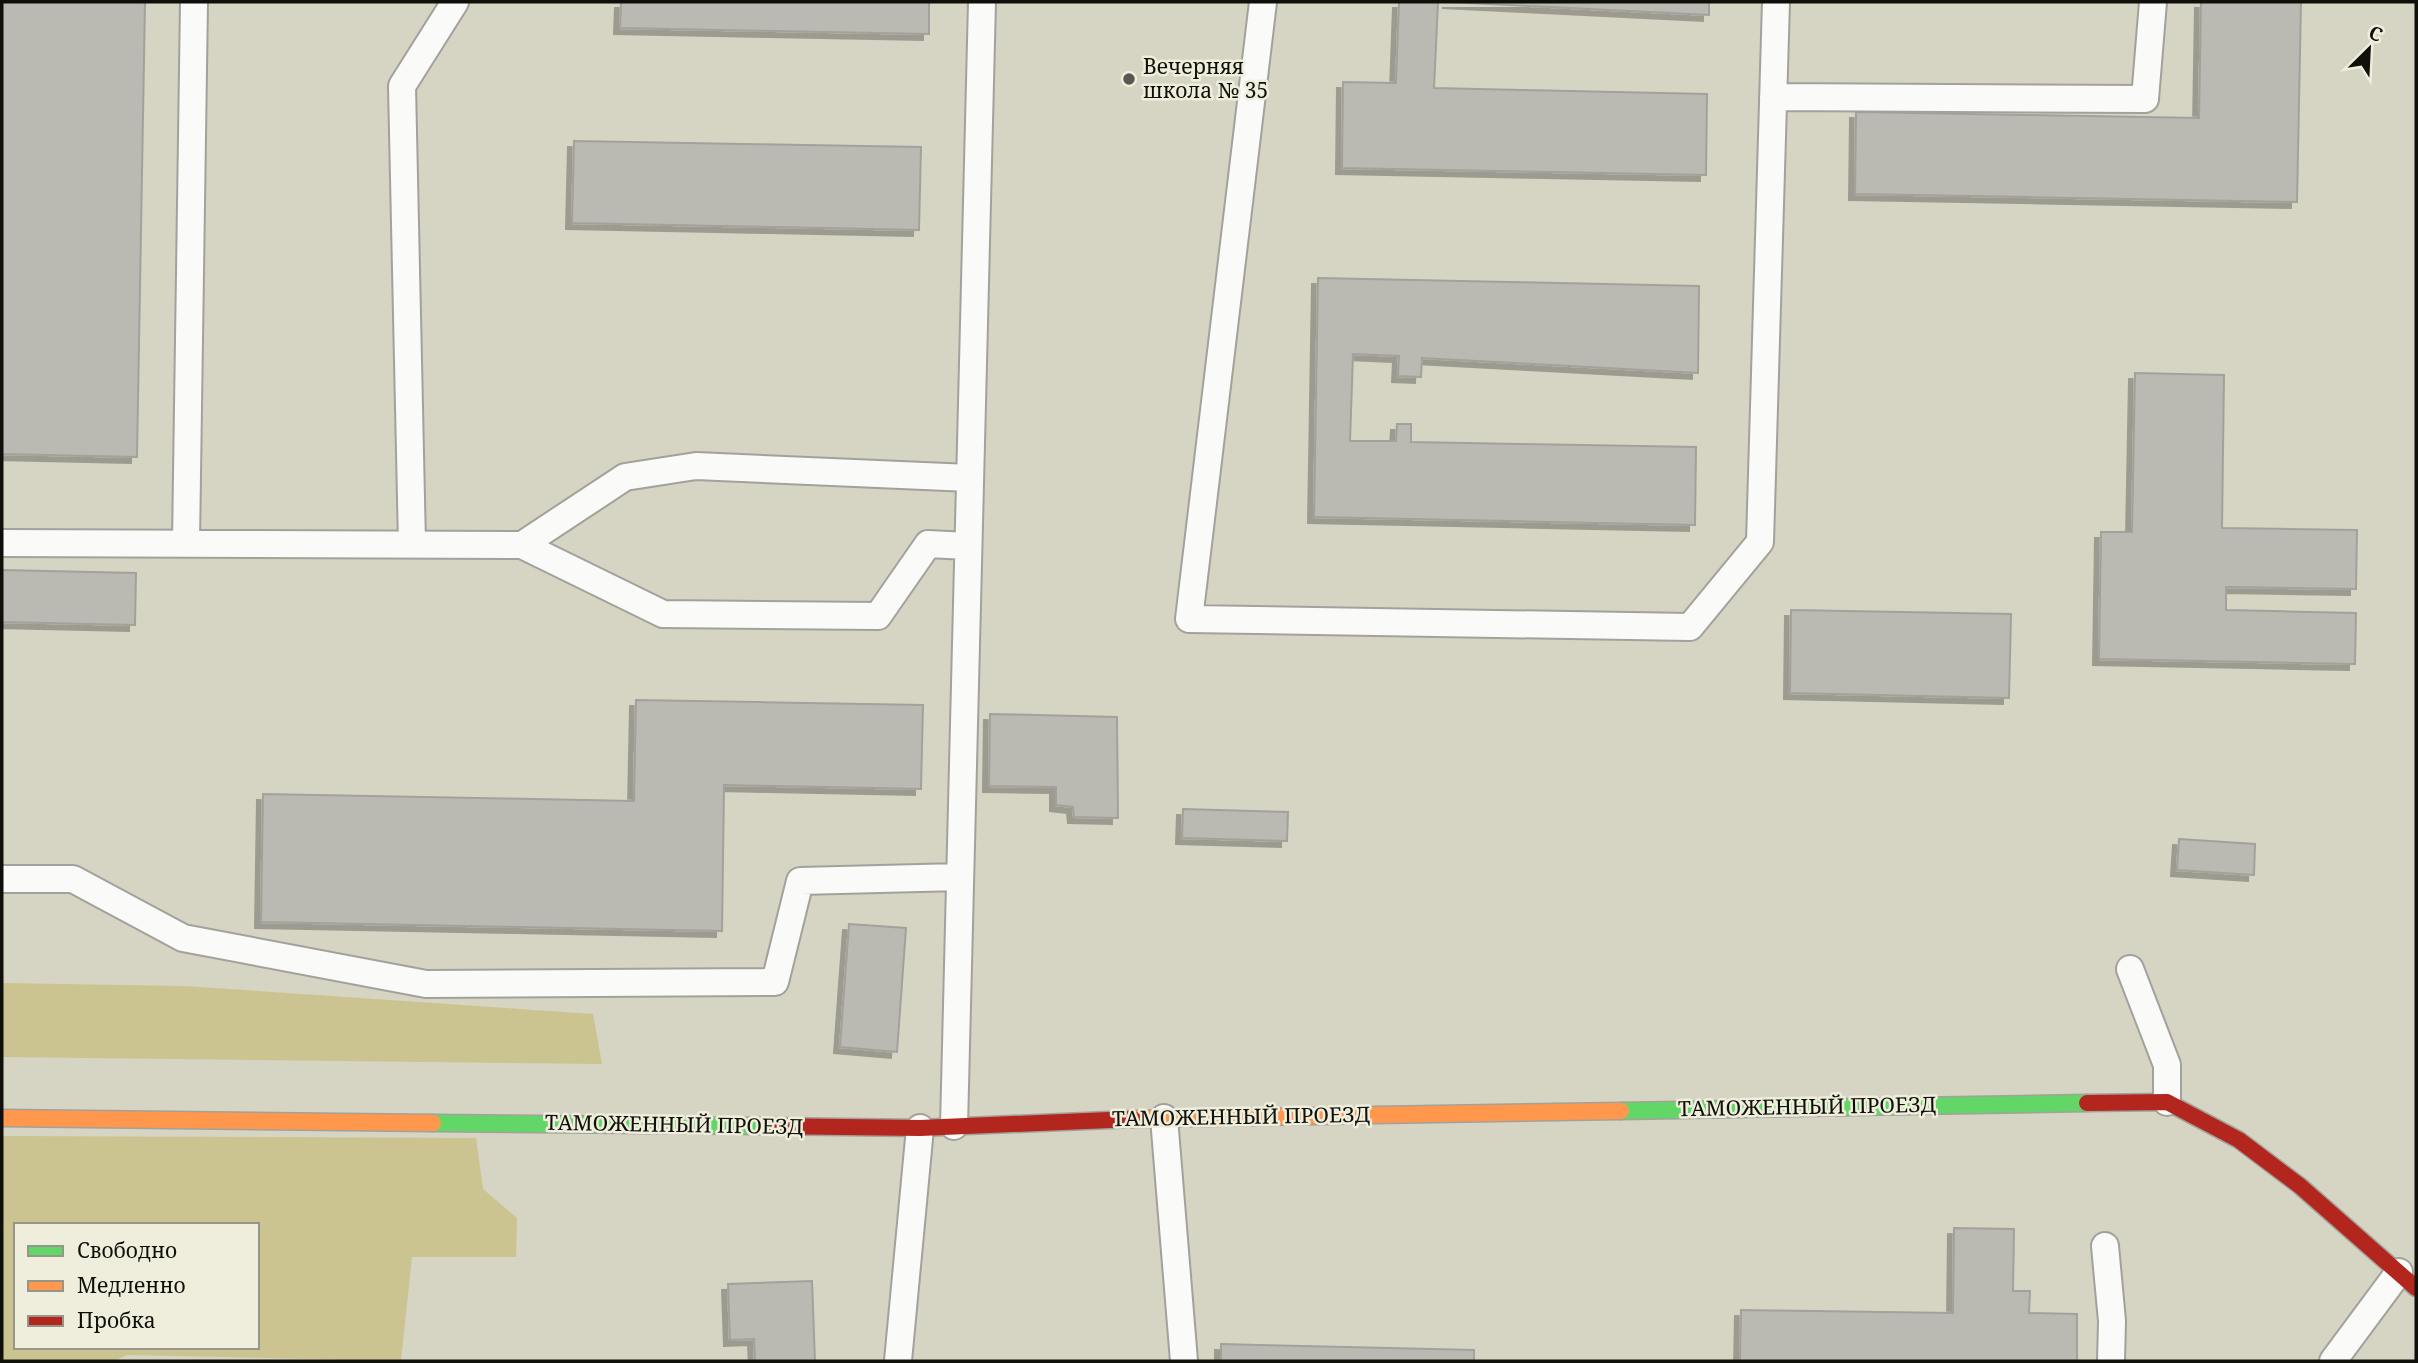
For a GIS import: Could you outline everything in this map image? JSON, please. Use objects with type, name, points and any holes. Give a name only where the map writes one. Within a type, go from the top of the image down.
[{"type":"street","name":"ТАМОЖЕННЫЙ ПРОЕЗД","points":[[2,1118],[920,1128],[1164,1118],[2167,1102],[2239,1140],[2300,1186],[2407,1280]]},
{"type":"lane","points":[[186,543],[194,2]]},
{"type":"lane","points":[[412,544],[402,86],[454,2]]},
{"type":"lane","points":[[954,1126],[982,2]]},
{"type":"lane","points":[[1263,2],[1189,618],[1690,627],[1760,542],[1776,2]]},
{"type":"lane","points":[[1773,97],[2145,99],[2153,2]]},
{"type":"lane","points":[[522,545],[625,477],[696,466],[970,478]]},
{"type":"lane","points":[[2,543],[522,545],[663,614],[878,616],[928,544],[968,546]]},
{"type":"lane","points":[[2,879],[73,879],[183,938],[426,984],[775,982],[800,881],[960,877]]},
{"type":"lane","points":[[2130,969],[2167,1065],[2167,1102]]},
{"type":"lane","points":[[1164,1118],[1184,1361]]},
{"type":"lane","points":[[898,1361],[920,1128]]},
{"type":"lane","points":[[2105,1246],[2112,1321],[2110,1361]]},
{"type":"lane","points":[[2333,1361],[2407,1280]]},
{"type":"shaded area","points":[[2,2],[2416,2],[2416,1361],[2,1361]]},
{"type":"shaded area","points":[[2,983],[185,986],[593,1014],[602,1064],[2,1057]]},
{"type":"shaded area","points":[[2,1136],[476,1138],[483,1189],[517,1218],[516,1257],[412,1257],[401,1361],[128,1355],[113,1361],[2,1361]]},
{"type":"building","points":[[2,2],[145,2],[137,457],[2,454]]},
{"type":"building","points":[[621,2],[929,2],[929,34],[620,28]]},
{"type":"building","points":[[1399,2],[1438,2],[1434,88],[1707,94],[1706,175],[1342,168],[1343,82],[1396,83]]},
{"type":"building","points":[[1448,2],[1709,2],[1709,15]]},
{"type":"building","points":[[2201,2],[2301,2],[2297,202],[1855,194],[1856,112],[2199,118]]},
{"type":"building","points":[[574,141],[921,147],[919,230],[572,223]]},
{"type":"building","points":[[1318,278],[1699,286],[1698,373],[1422,358],[1421,377],[1398,376],[1399,356],[1353,354],[1350,441],[1396,441],[1397,424],[1411,424],[1411,442],[1696,447],[1695,525],[1314,517]]},
{"type":"building","points":[[2135,373],[2224,375],[2222,528],[2357,530],[2356,589],[2226,587],[2226,610],[2356,613],[2355,664],[2099,659],[2101,532],[2132,532]]},
{"type":"building","points":[[2,570],[136,573],[135,625],[2,622]]},
{"type":"building","points":[[1791,610],[2011,614],[2009,698],[1790,693]]},
{"type":"building","points":[[636,700],[923,705],[921,789],[724,785],[722,931],[261,922],[263,794],[634,801]]},
{"type":"building","points":[[990,714],[1117,717],[1118,818],[1074,817],[1073,807],[1056,805],[1056,787],[989,786]]},
{"type":"building","points":[[1183,809],[1288,812],[1287,841],[1182,838]]},
{"type":"building","points":[[2179,839],[2255,844],[2254,875],[2177,870]]},
{"type":"building","points":[[849,924],[906,928],[897,1052],[840,1047]]},
{"type":"building","points":[[1954,1228],[2014,1229],[2013,1291],[2030,1291],[2029,1313],[2077,1314],[2077,1361],[1740,1361],[1741,1310],[1953,1313]]},
{"type":"building","points":[[812,1281],[815,1361],[755,1361],[754,1339],[730,1340],[728,1284]]},
{"type":"building","points":[[1221,1344],[1474,1350],[1474,1361],[1221,1361]]},
{"type":"traffic: fast","points":[[1621,1111],[2087,1103]]},
{"type":"traffic: fast","points":[[433,1123],[766,1126]]},
{"type":"traffic: slow","points":[[1133,1119],[1621,1111]]},
{"type":"traffic: slow","points":[[2,1118],[433,1123]]},
{"type":"traffic: jam","points":[[2087,1103],[2167,1102],[2239,1140],[2300,1186],[2416,1288]]},
{"type":"traffic: jam","points":[[766,1126],[920,1128],[1133,1119]]},
{"type":"place","name":"Вечерняя школа № 35","points":[[1129,79]]}]
